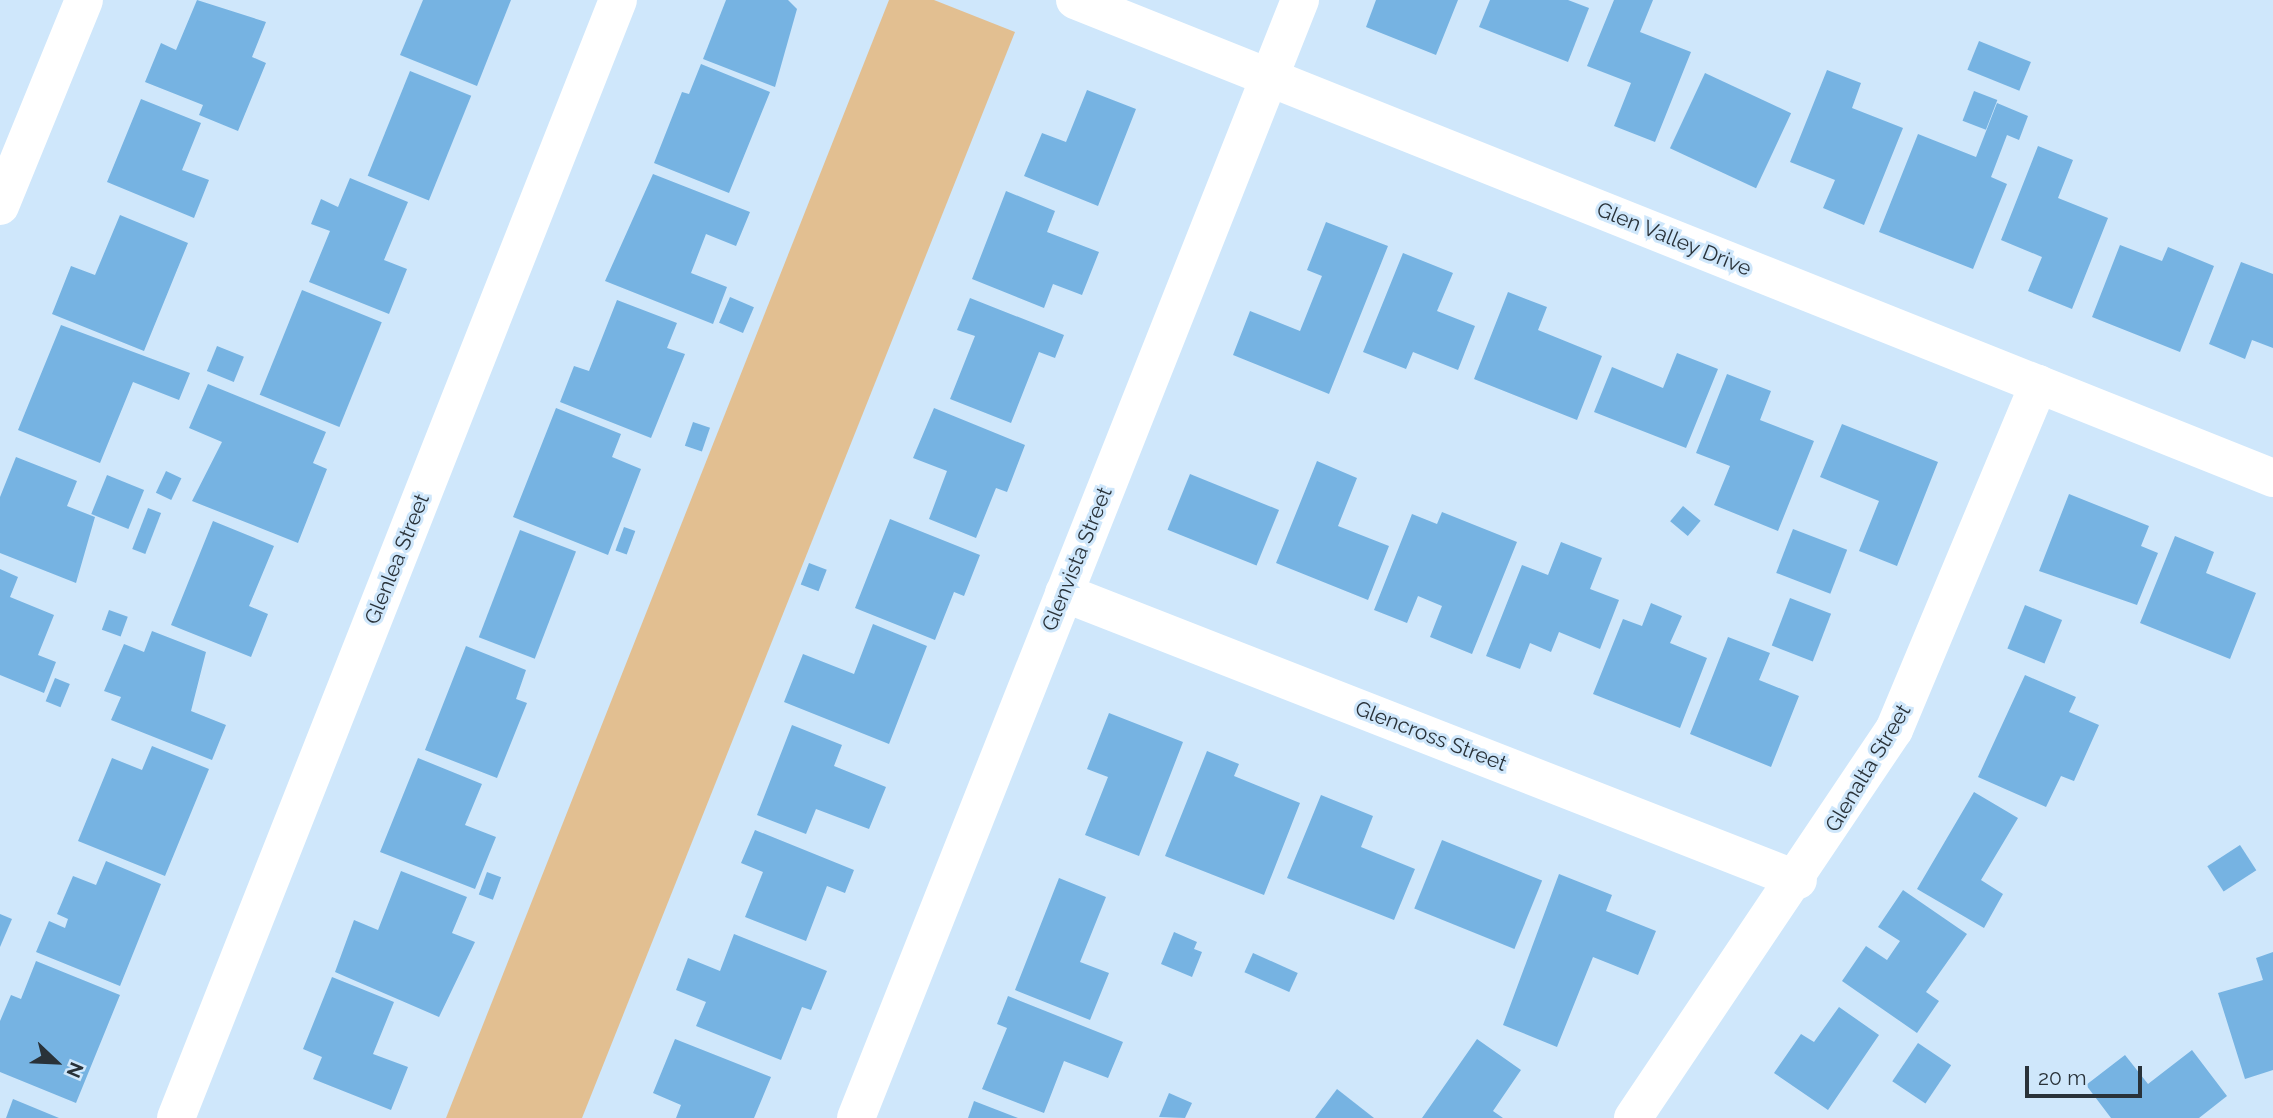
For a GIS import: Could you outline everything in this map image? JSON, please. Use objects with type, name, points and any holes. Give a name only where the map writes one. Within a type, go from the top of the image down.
[{"type":"street","points":[[0,206],[84,0]]},
{"type":"street","name":"Glenlea Street","points":[[176,1118],[618,0]]},
{"type":"street","name":"Glen Valley Drive","points":[[1074,0],[2273,478]]},
{"type":"street","name":"Glenvista Street","points":[[856,1118],[1300,0]]},
{"type":"street","name":"Glenalta Street","points":[[1633,1118],[1867,778],[1918,682],[2039,384]]},
{"type":"street","name":"Glencross Street","points":[[1064,593],[1798,880]]},
{"type":"shaded area","points":[[889,0],[934,0],[1015,32],[582,1118],[446,1118]]},
{"type":"building","points":[[197,0],[266,22],[252,57],[266,63],[238,131],[199,115],[203,105],[145,82],[161,43],[176,50]]},
{"type":"building","points":[[423,0],[511,0],[477,86],[400,55]]},
{"type":"building","points":[[726,0],[788,0],[797,9],[775,87],[703,59]]},
{"type":"building","points":[[1376,0],[1458,0],[1436,55],[1366,27]]},
{"type":"building","points":[[1490,0],[1568,0],[1589,8],[1568,62],[1479,27]]},
{"type":"building","points":[[1614,0],[1653,0],[1640,32],[1691,52],[1655,142],[1614,126],[1631,83],[1587,66]]},
{"type":"building","points":[[1979,41],[2031,62],[2019,91],[1967,70]]},
{"type":"building","points":[[701,64],[770,92],[729,193],[654,163],[682,92],[689,94]]},
{"type":"building","points":[[1827,70],[1861,83],[1852,108],[1903,128],[1864,225],[1823,208],[1835,180],[1790,162]]},
{"type":"building","points":[[410,71],[471,96],[429,200],[368,176]]},
{"type":"building","points":[[1705,73],[1791,113],[1756,188],[1670,148]]},
{"type":"building","points":[[1087,90],[1136,109],[1098,206],[1024,176],[1042,133],[1066,142]]},
{"type":"building","points":[[1974,91],[1997,100],[1986,130],[1963,121]]},
{"type":"building","points":[[141,99],[201,123],[182,170],[209,180],[194,218],[107,182]]},
{"type":"building","points":[[1997,103],[2028,116],[2019,140],[2007,135],[1991,177],[2007,184],[1973,269],[1879,232],[1918,134],[1976,157]]},
{"type":"building","points":[[2038,146],[2073,160],[2058,198],[2108,218],[2072,309],[2028,291],[2042,257],[2001,240]]},
{"type":"building","points":[[653,174],[750,212],[736,246],[706,234],[691,273],[727,287],[713,324],[605,281]]},
{"type":"building","points":[[350,178],[408,202],[384,260],[407,269],[389,314],[309,282],[330,231],[311,224],[321,199],[338,207]]},
{"type":"building","points":[[1006,191],[1055,211],[1047,232],[1099,252],[1082,295],[1053,284],[1044,308],[972,279]]},
{"type":"building","points":[[120,215],[188,243],[144,351],[52,314],[71,266],[95,275]]},
{"type":"building","points":[[1326,222],[1388,246],[1329,394],[1233,355],[1250,311],[1300,331],[1322,276],[1307,270]]},
{"type":"building","points":[[2120,245],[2162,261],[2168,247],[2214,266],[2180,352],[2092,317]]},
{"type":"building","points":[[1403,253],[1453,273],[1437,311],[1475,326],[1458,370],[1413,352],[1406,369],[1363,352]]},
{"type":"building","points":[[2241,262],[2273,274],[2273,348],[2252,340],[2245,359],[2209,344]]},
{"type":"building","points":[[302,290],[382,322],[339,427],[260,395]]},
{"type":"building","points":[[1508,292],[1547,307],[1538,330],[1602,356],[1577,420],[1474,379]]},
{"type":"building","points":[[730,297],[754,307],[743,333],[719,323]]},
{"type":"building","points":[[970,298],[1064,335],[1055,358],[1039,352],[1011,423],[950,399],[975,336],[957,330]]},
{"type":"building","points":[[617,300],[677,323],[667,348],[685,354],[651,438],[560,402],[574,366],[589,371]]},
{"type":"building","points":[[61,325],[190,373],[179,400],[133,382],[100,463],[18,430]]},
{"type":"building","points":[[217,346],[244,357],[234,382],[207,371]]},
{"type":"building","points":[[1677,353],[1718,369],[1686,448],[1594,412],[1612,367],[1663,388]]},
{"type":"building","points":[[1727,374],[1771,391],[1760,420],[1814,441],[1778,531],[1714,505],[1730,466],[1696,453]]},
{"type":"building","points":[[208,384],[326,432],[313,463],[327,469],[298,543],[192,501],[222,442],[189,428]]},
{"type":"building","points":[[556,408],[621,434],[612,457],[641,469],[608,555],[513,517]]},
{"type":"building","points":[[934,408],[1025,445],[1007,492],[996,488],[976,538],[929,519],[947,471],[913,458]]},
{"type":"building","points":[[693,422],[710,428],[702,451],[685,446]]},
{"type":"building","points":[[1842,424],[1938,462],[1897,566],[1859,551],[1879,501],[1820,477]]},
{"type":"building","points":[[16,457],[77,481],[67,506],[95,517],[76,583],[0,553],[0,497]]},
{"type":"building","points":[[1317,461],[1357,478],[1338,526],[1389,546],[1368,600],[1276,563]]},
{"type":"building","points":[[166,471],[181,478],[171,500],[156,493]]},
{"type":"building","points":[[1190,474],[1279,510],[1257,566],[1168,530]]},
{"type":"building","points":[[107,475],[144,490],[128,529],[91,514]]},
{"type":"building","points":[[2069,494],[2149,526],[2141,546],[2158,553],[2137,605],[2039,571]]},
{"type":"building","points":[[1683,506],[1701,521],[1688,536],[1670,521]]},
{"type":"building","points":[[148,508],[161,513],[145,554],[132,549]]},
{"type":"building","points":[[1442,512],[1517,542],[1472,654],[1430,637],[1442,606],[1418,596],[1407,623],[1374,610],[1412,514],[1437,524]]},
{"type":"building","points":[[890,519],[980,555],[964,596],[954,592],[935,640],[855,608]]},
{"type":"building","points":[[213,521],[274,546],[249,606],[268,614],[251,657],[171,625]]},
{"type":"building","points":[[624,527],[635,531],[627,555],[615,550]]},
{"type":"building","points":[[1793,529],[1847,550],[1830,594],[1776,573]]},
{"type":"building","points":[[520,530],[576,552],[535,659],[479,637]]},
{"type":"building","points":[[2175,536],[2214,552],[2206,573],[2256,593],[2230,659],[2140,623]]},
{"type":"building","points":[[1561,542],[1602,558],[1590,589],[1619,600],[1600,649],[1559,632],[1551,652],[1530,643],[1520,669],[1486,656],[1522,565],[1548,575]]},
{"type":"building","points":[[809,563],[827,570],[818,591],[801,584]]},
{"type":"building","points":[[0,569],[18,577],[10,597],[54,615],[38,655],[56,662],[44,693],[0,675]]},
{"type":"building","points":[[1790,598],[1831,614],[1813,661],[1772,646]]},
{"type":"building","points":[[1651,603],[1682,616],[1670,643],[1707,658],[1680,728],[1593,694],[1623,619],[1642,626]]},
{"type":"building","points":[[2025,605],[2062,620],[2044,664],[2007,649]]},
{"type":"building","points":[[109,610],[128,617],[121,637],[102,630]]},
{"type":"building","points":[[873,624],[927,646],[889,744],[784,702],[803,654],[854,674]]},
{"type":"building","points":[[152,631],[206,652],[191,711],[226,725],[212,760],[111,720],[121,697],[104,691],[124,644],[144,652]]},
{"type":"building","points":[[1728,637],[1770,653],[1759,680],[1799,696],[1771,767],[1690,734]]},
{"type":"building","points":[[466,646],[526,670],[516,699],[527,703],[497,778],[425,750]]},
{"type":"building","points":[[2025,675],[2076,697],[2069,712],[2099,725],[2074,781],[2061,776],[2046,807],[1978,777]]},
{"type":"building","points":[[55,678],[70,684],[60,707],[46,701]]},
{"type":"building","points":[[1109,713],[1183,742],[1139,856],[1085,835],[1108,777],[1087,769]]},
{"type":"building","points":[[792,725],[842,745],[834,766],[886,787],[869,829],[816,809],[806,834],[757,815]]},
{"type":"building","points":[[152,746],[209,769],[165,876],[78,841],[112,758],[142,770]]},
{"type":"building","points":[[1207,751],[1239,764],[1234,776],[1300,803],[1264,895],[1165,856]]},
{"type":"building","points":[[418,758],[482,784],[465,825],[496,837],[475,889],[380,852]]},
{"type":"building","points":[[1974,792],[2018,818],[1981,880],[2003,894],[1984,928],[1917,889]]},
{"type":"building","points":[[1321,795],[1373,816],[1361,847],[1415,869],[1394,920],[1287,878]]},
{"type":"building","points":[[755,830],[854,870],[845,893],[827,886],[806,941],[745,917],[763,872],[741,863]]},
{"type":"building","points":[[1442,840],[1542,880],[1514,949],[1414,909]]},
{"type":"building","points":[[2240,845],[2256,870],[2224,891],[2207,866]]},
{"type":"building","points":[[106,861],[161,884],[120,986],[36,952],[49,921],[65,928],[68,919],[57,914],[73,876],[96,885]]},
{"type":"building","points":[[401,871],[467,897],[452,933],[475,942],[439,1017],[335,972],[354,920],[378,930]]},
{"type":"building","points":[[487,872],[501,877],[493,900],[479,895]]},
{"type":"building","points":[[1559,874],[1612,895],[1606,911],[1656,931],[1638,975],[1593,957],[1557,1047],[1503,1025]]},
{"type":"building","points":[[1059,878],[1106,897],[1080,962],[1109,973],[1090,1020],[1015,990]]},
{"type":"building","points":[[1903,890],[1967,934],[1926,992],[1939,1001],[1917,1033],[1842,981],[1866,946],[1887,960],[1900,941],[1878,927]]},
{"type":"building","points":[[0,914],[12,919],[0,947]]},
{"type":"building","points":[[1174,932],[1197,942],[1194,949],[1202,952],[1192,977],[1161,964]]},
{"type":"building","points":[[734,934],[827,971],[811,1010],[802,1007],[781,1060],[696,1026],[706,1002],[676,990],[688,958],[720,971]]},
{"type":"building","points":[[2273,952],[2273,1070],[2245,1079],[2218,993],[2263,980],[2256,958]]},
{"type":"building","points":[[1253,953],[1298,973],[1289,992],[1244,972]]},
{"type":"building","points":[[36,961],[120,995],[76,1103],[0,1072],[0,1021],[11,995],[21,999]]},
{"type":"building","points":[[332,977],[394,1002],[373,1054],[408,1067],[391,1110],[313,1079],[322,1057],[303,1049]]},
{"type":"building","points":[[1008,996],[1123,1042],[1108,1078],[1064,1061],[1044,1113],[982,1089],[1007,1028],[997,1024]]},
{"type":"building","points":[[1839,1007],[1879,1035],[1828,1110],[1774,1073],[1801,1034],[1814,1042]]},
{"type":"building","points":[[675,1039],[771,1077],[754,1118],[676,1118],[681,1105],[653,1093]]},
{"type":"building","points":[[1477,1039],[1521,1070],[1493,1111],[1503,1118],[1422,1118]]},
{"type":"building","points":[[1918,1043],[1951,1065],[1925,1104],[1892,1081]]},
{"type":"building","points":[[2192,1050],[2227,1096],[2199,1118],[2111,1118],[2086,1085],[2125,1055],[2148,1084]]},
{"type":"building","points":[[1337,1089],[1374,1118],[1315,1118]]},
{"type":"building","points":[[1169,1093],[1192,1103],[1185,1118],[1159,1117]]},
{"type":"building","points":[[13,1099],[59,1118],[6,1118]]},
{"type":"building","points":[[974,1101],[1018,1118],[968,1118]]}]
